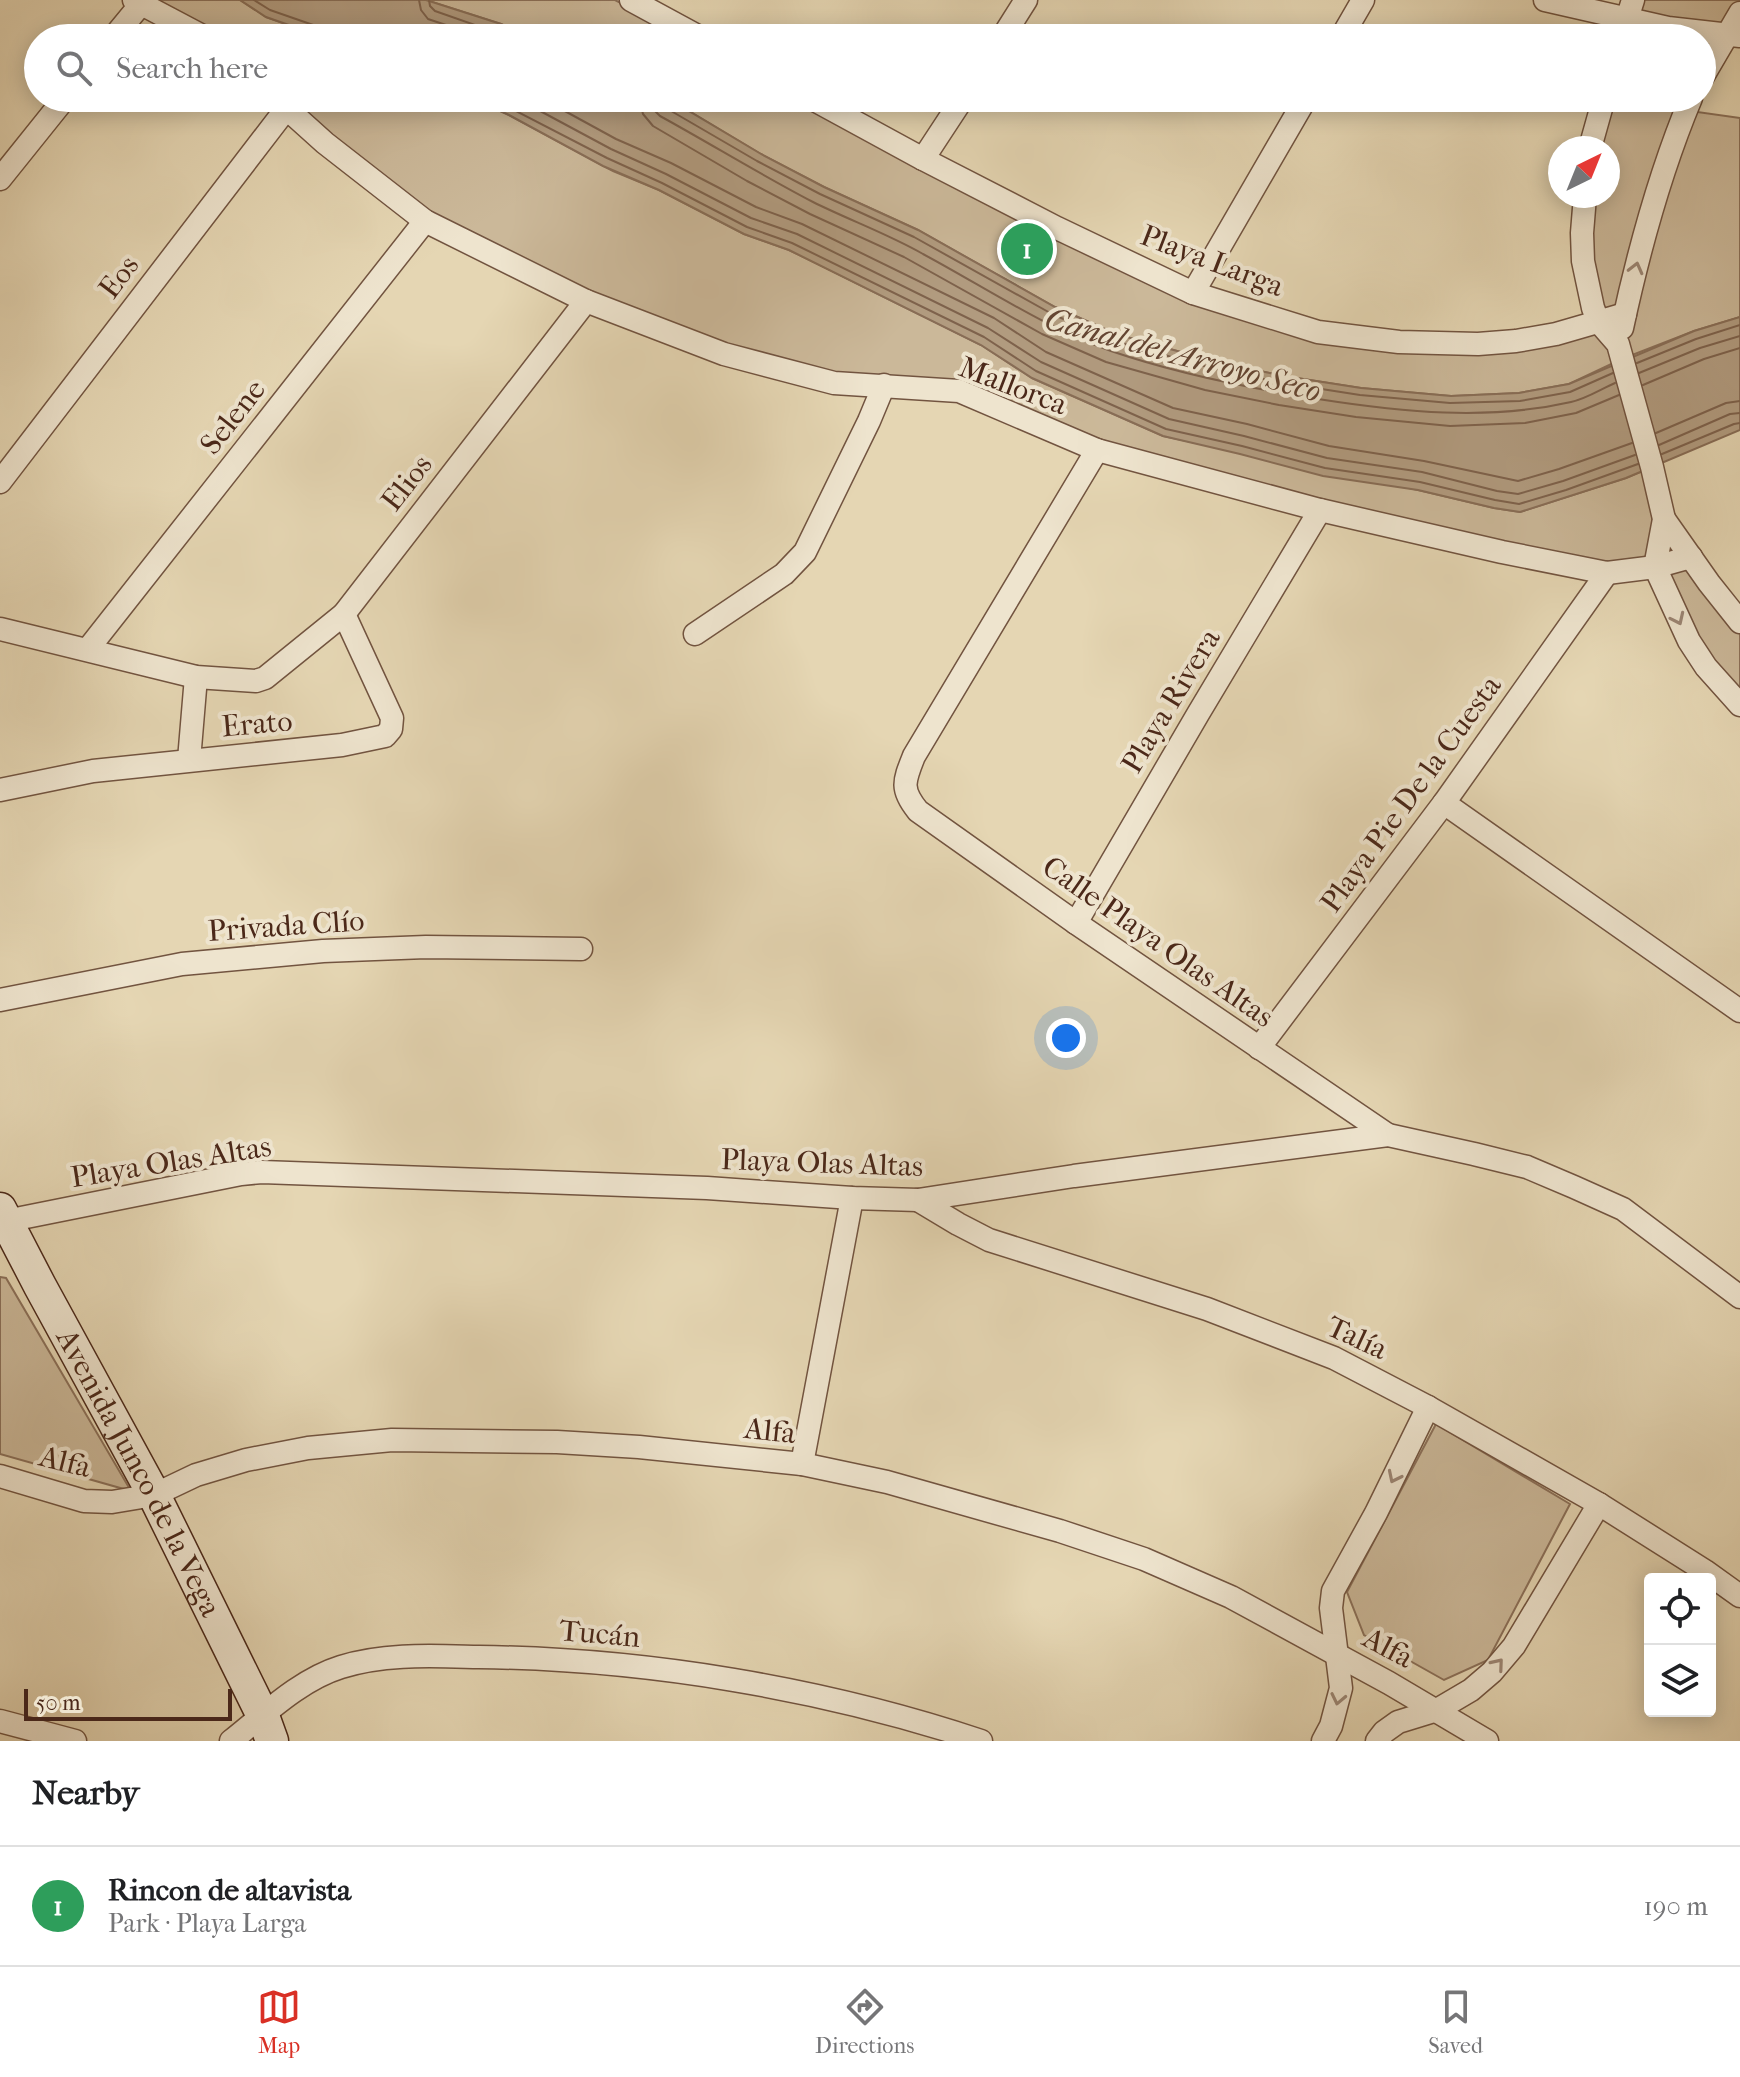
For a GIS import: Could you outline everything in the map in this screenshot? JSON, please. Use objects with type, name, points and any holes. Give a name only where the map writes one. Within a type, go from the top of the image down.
[{"type":"street","points":[[631,0],[675,24]]},
{"type":"street","points":[[1011,24],[1026,0]]},
{"type":"street","points":[[1349,24],[1363,0]]},
{"type":"street","points":[[1545,0],[1650,24]]},
{"type":"street","points":[[123,24],[138,2],[180,24]]},
{"type":"street","points":[[1716,59],[1733,36],[1740,13]]},
{"type":"street","points":[[0,179],[54,112]]},
{"type":"street","name":"Eos","points":[[0,482],[274,112]]},
{"type":"street","name":"Mallorca","points":[[291,112],[354,167],[425,221],[586,301],[724,354],[834,383],[959,391],[1097,450],[1320,510],[1502,552],[1607,573],[1655,567],[1691,557]]},
{"type":"street","name":"Playa Larga","points":[[837,112],[1057,228],[1193,293],[1318,332],[1399,342],[1478,344],[1556,334],[1625,314]]},
{"type":"street","points":[[923,159],[954,112]]},
{"type":"street","points":[[1193,293],[1298,112]]},
{"type":"street","points":[[1593,136],[1600,112]]},
{"type":"street","points":[[1620,352],[1625,314],[1652,206],[1685,112]]},
{"type":"street","points":[[1584,208],[1583,261],[1593,308],[1598,321],[1620,352],[1664,519],[1655,567],[1689,641],[1706,667],[1740,705]]},
{"type":"street","name":"Selene","points":[[88,649],[425,221]]},
{"type":"street","name":"Elios","points":[[196,677],[256,681],[273,673],[344,614],[586,301]]},
{"type":"street","points":[[695,634],[784,574],[805,552],[884,385]]},
{"type":"street","name":"Calle Playa Olas Altas","points":[[1097,450],[914,756],[907,773],[906,796],[918,811],[1076,923],[1388,1135]]},
{"type":"street","name":"Playa Rivera","points":[[1076,923],[1320,510]]},
{"type":"street","points":[[1664,519],[1740,622]]},
{"type":"street","name":"Playa Pie De la Cuesta","points":[[1259,1048],[1444,803],[1607,573]]},
{"type":"street","name":"Erato","points":[[0,790],[93,771],[342,745],[385,736],[393,723],[392,718],[344,614]]},
{"type":"street","points":[[0,629],[196,677],[189,760]]},
{"type":"street","points":[[1444,803],[1740,1011]]},
{"type":"street","name":"Privada Clío","points":[[0,1000],[182,964],[323,951],[426,947],[581,949]]},
{"type":"street","name":"Playa Olas Altas","points":[[3,1215],[262,1172],[707,1188],[918,1200],[1074,1176],[1388,1135],[1527,1167],[1623,1209],[1740,1297]]},
{"type":"street","points":[[802,1464],[852,1198]]},
{"type":"street","name":"Talía","points":[[918,1200],[989,1240],[1207,1309],[1334,1358],[1428,1407],[1599,1504],[1740,1596]]},
{"type":"street","name":"Avenida Junco de la Vega","points":[[3,1215],[154,1495],[267,1728]]},
{"type":"street","points":[[1323,1741],[1331,1726],[1341,1688],[1331,1608],[1333,1591],[1376,1513],[1428,1407]]},
{"type":"street","name":"Alfa","points":[[0,1476],[84,1501],[112,1502],[154,1495],[196,1475],[246,1460],[308,1448],[392,1440],[557,1442],[802,1464],[887,1482],[1060,1531],[1144,1559],[1231,1597],[1437,1710],[1487,1741]]},
{"type":"street","points":[[1377,1741],[1398,1722],[1437,1710],[1471,1690],[1492,1672],[1514,1646],[1599,1504]]},
{"type":"street","name":"Tucán","points":[[231,1741],[267,1728],[307,1683],[339,1667],[373,1659],[427,1656],[519,1657],[698,1675],[874,1710],[981,1741]]},
{"type":"street","points":[[0,1721],[75,1741]]},
{"type":"shaded area","points":[[134,0],[240,0],[266,17],[286,24],[179,24]]},
{"type":"shaded area","points":[[426,0],[615,0],[662,24],[501,24]]},
{"type":"shaded area","points":[[1632,0],[1740,0],[1716,45],[1716,24],[1624,24]]},
{"type":"shaded area","points":[[292,112],[502,112],[613,171],[659,190],[744,234],[789,250],[981,345],[1032,378],[1163,436],[1520,512],[1652,467],[1655,566],[1691,557],[1740,622],[1740,705],[1654,567],[1607,573],[1320,510],[988,403],[724,354],[425,221]]},
{"type":"shaded area","points":[[690,112],[832,112],[1057,228],[1318,332],[1478,344],[1598,321],[1586,208],[1620,208],[1620,136],[1593,136],[1599,112],[1697,112],[1740,118],[1740,317],[1622,359],[1569,384],[1519,393],[1451,396],[1361,388],[1213,361],[1116,334],[1055,307],[918,230],[824,187]]},
{"type":"shaded area","points":[[0,1277],[6,1278],[131,1491],[0,1454]]},
{"type":"shaded area","points":[[1436,1424],[1570,1504],[1488,1660],[1444,1680],[1364,1635],[1347,1592]]},
{"type":"water","points":[[240,0],[426,0],[501,24],[286,24],[266,17]]},
{"type":"water","name":"Canal del Arroyo Seco","points":[[502,112],[690,112],[761,154],[918,230],[1055,307],[1116,334],[1213,361],[1284,376],[1361,388],[1451,396],[1519,393],[1569,384],[1694,331],[1740,317],[1740,430],[1626,478],[1520,512],[1418,490],[1323,476],[1163,436],[1032,378],[981,345],[789,250],[744,234],[659,190],[603,166]]},
{"type":"place","name":"Rincon de altavista","points":[[1027,249]]}]
